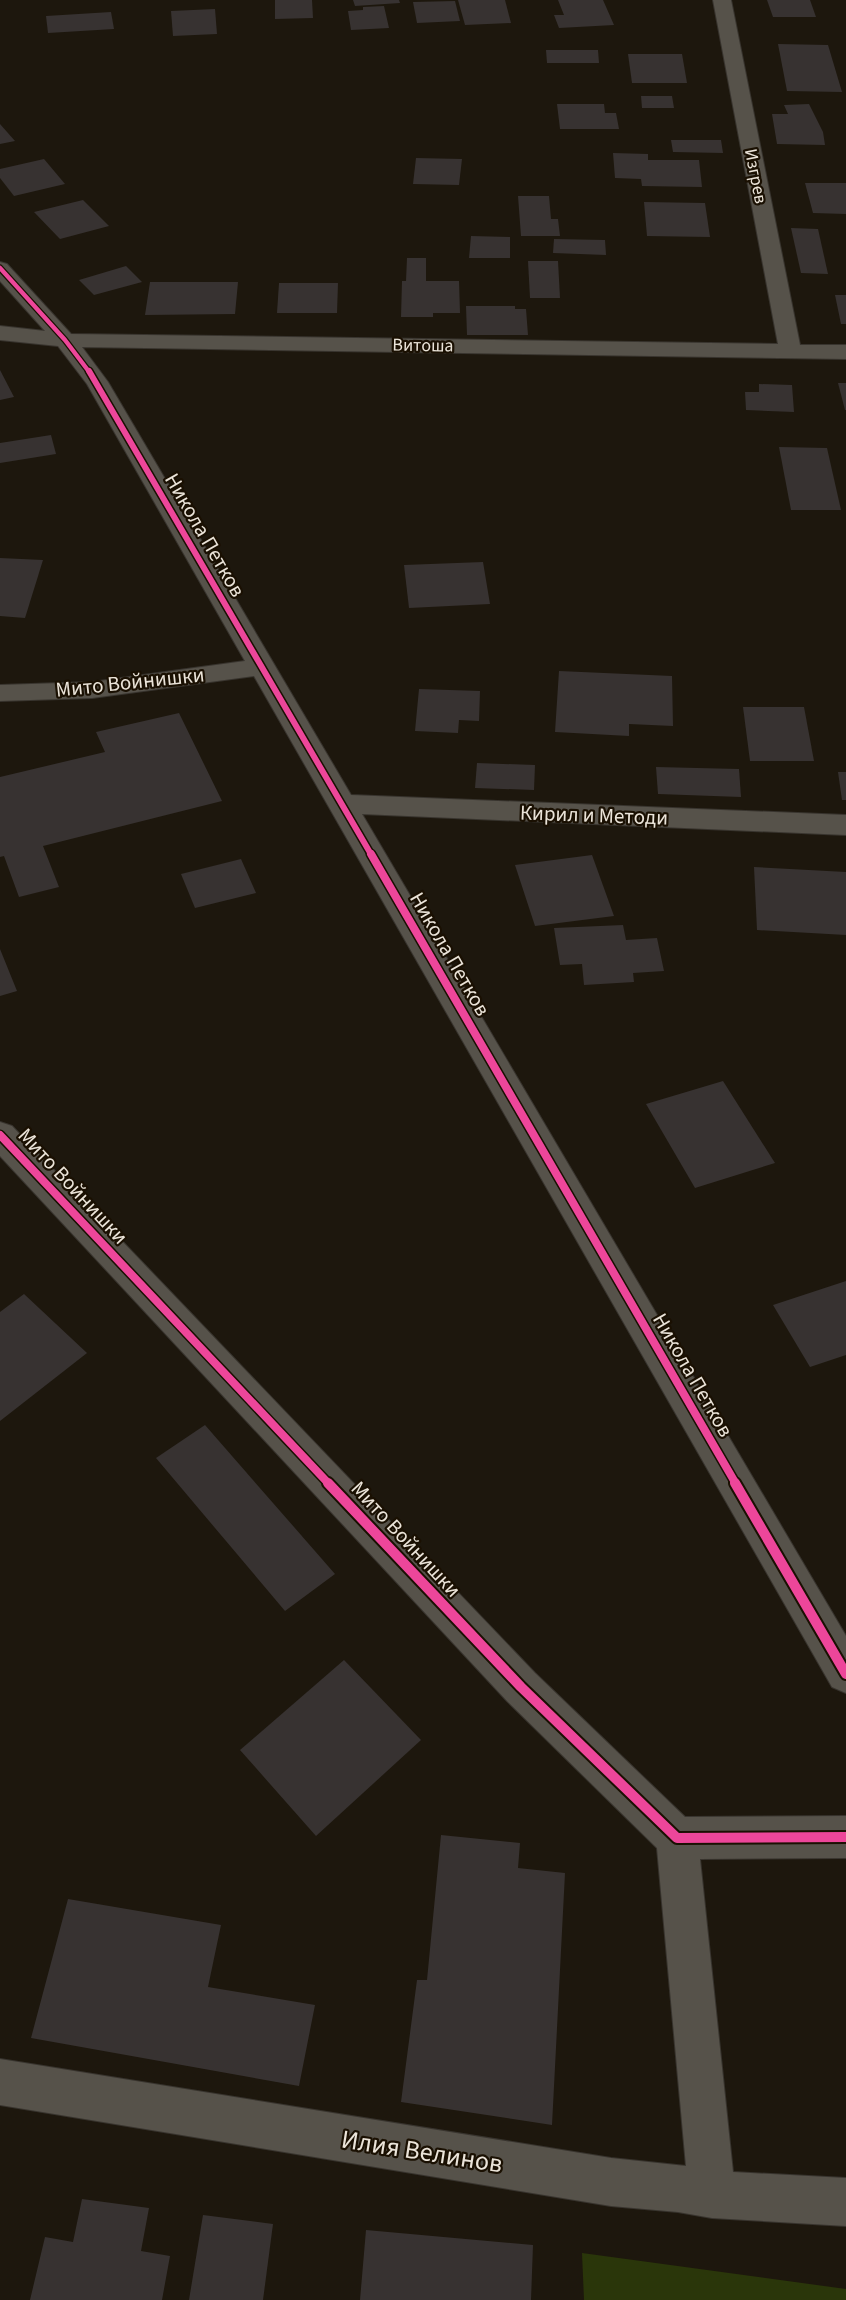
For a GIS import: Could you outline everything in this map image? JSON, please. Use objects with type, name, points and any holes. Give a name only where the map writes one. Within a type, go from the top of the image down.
[{"type":"street","name":"Изгрев","points":[[722,0],[790,351]]},
{"type":"street","name":"Никола Петков","points":[[0,268],[65,339],[97,382],[260,667],[342,804],[846,1674]]},
{"type":"street","name":"Витоша","points":[[0,333],[65,339],[846,352]]},
{"type":"street","name":"Мито Войнишки","points":[[0,693],[92,690],[260,667]]},
{"type":"street","name":"Кирил и Методи","points":[[342,804],[846,825]]},
{"type":"street","name":"Мито Войнишки","points":[[0,1135],[521,1687],[676,1838]]},
{"type":"street","points":[[712,2194],[676,1838],[846,1837]]},
{"type":"street","name":"Илия Велинов","points":[[0,2082],[611,2182],[678,2188],[712,2194],[846,2202]]},
{"type":"green space","points":[[582,2253],[846,2289],[846,2300],[584,2300]]},
{"type":"building","points":[[275,0],[312,0],[313,18],[275,19]]},
{"type":"building","points":[[353,0],[399,0],[400,3],[355,6]]},
{"type":"building","points":[[458,0],[505,0],[511,23],[465,25]]},
{"type":"building","points":[[558,0],[603,0],[614,25],[559,28],[554,15],[564,15]]},
{"type":"building","points":[[767,0],[810,0],[816,17],[773,17]]},
{"type":"building","points":[[455,1],[460,21],[417,23],[413,2]]},
{"type":"building","points":[[384,6],[389,28],[351,30],[348,11],[363,10],[363,7]]},
{"type":"building","points":[[215,9],[217,34],[173,36],[171,11]]},
{"type":"building","points":[[111,12],[114,29],[48,33],[46,16]]},
{"type":"building","points":[[778,44],[828,45],[842,92],[787,91]]},
{"type":"building","points":[[546,50],[598,50],[599,63],[547,63]]},
{"type":"building","points":[[628,54],[682,54],[687,83],[632,83]]},
{"type":"building","points":[[641,96],[672,96],[674,108],[642,108]]},
{"type":"building","points":[[557,104],[604,104],[605,113],[616,113],[619,129],[560,129]]},
{"type":"building","points":[[809,104],[823,132],[825,145],[777,144],[772,114],[788,114],[784,105]]},
{"type":"building","points":[[0,124],[15,141],[0,144]]},
{"type":"building","points":[[671,140],[721,140],[723,153],[673,152]]},
{"type":"building","points":[[613,153],[648,154],[648,160],[699,160],[702,187],[642,186],[641,179],[615,178]]},
{"type":"building","points":[[416,158],[462,159],[459,185],[413,184]]},
{"type":"building","points":[[44,159],[65,184],[14,196],[0,178],[0,169]]},
{"type":"building","points":[[805,183],[846,183],[846,214],[813,213]]},
{"type":"building","points":[[518,196],[549,196],[551,219],[558,219],[560,236],[521,236]]},
{"type":"building","points":[[83,200],[109,226],[60,239],[34,212]]},
{"type":"building","points":[[644,202],[705,203],[710,237],[647,236]]},
{"type":"building","points":[[791,228],[818,229],[828,274],[801,273]]},
{"type":"building","points":[[471,236],[510,237],[510,258],[469,258]]},
{"type":"building","points":[[554,239],[605,240],[606,255],[553,253]]},
{"type":"building","points":[[407,258],[426,258],[426,281],[459,281],[460,313],[433,313],[433,317],[401,317],[402,281],[406,281]]},
{"type":"building","points":[[528,261],[558,261],[560,298],[530,298]]},
{"type":"building","points":[[126,266],[142,282],[94,295],[79,280]]},
{"type":"building","points":[[150,282],[238,282],[235,314],[145,315]]},
{"type":"building","points":[[279,283],[338,283],[337,313],[277,313]]},
{"type":"building","points":[[835,295],[846,295],[846,324],[841,324]]},
{"type":"building","points":[[466,306],[515,306],[515,309],[526,309],[528,335],[467,335]]},
{"type":"building","points":[[0,370],[14,397],[0,400]]},
{"type":"building","points":[[838,383],[846,383],[846,410],[845,410]]},
{"type":"building","points":[[759,384],[792,385],[794,412],[746,410],[745,392],[759,392]]},
{"type":"building","points":[[51,435],[56,454],[0,463],[0,443]]},
{"type":"building","points":[[779,447],[827,448],[841,510],[791,510]]},
{"type":"building","points":[[0,558],[43,560],[25,618],[0,616]]},
{"type":"building","points":[[483,562],[490,604],[409,608],[404,565]]},
{"type":"building","points":[[559,671],[672,676],[673,726],[629,724],[629,736],[555,732]]},
{"type":"building","points":[[419,689],[480,691],[479,721],[459,720],[458,733],[415,731]]},
{"type":"building","points":[[743,707],[804,707],[814,761],[750,761]]},
{"type":"building","points":[[179,713],[222,801],[43,846],[59,887],[19,897],[4,856],[0,857],[0,777],[105,752],[96,732]]},
{"type":"building","points":[[477,763],[535,765],[534,790],[475,788]]},
{"type":"building","points":[[656,767],[739,769],[741,797],[658,794]]},
{"type":"building","points":[[838,772],[846,772],[846,800],[842,800]]},
{"type":"building","points":[[592,855],[614,916],[535,926],[515,865]]},
{"type":"building","points":[[241,859],[256,893],[195,908],[181,874]]},
{"type":"building","points":[[754,867],[846,872],[846,935],[757,930]]},
{"type":"building","points":[[623,925],[626,940],[657,938],[664,971],[633,973],[634,982],[584,985],[582,964],[560,965],[554,928]]},
{"type":"building","points":[[0,949],[17,991],[0,996]]},
{"type":"building","points":[[723,1081],[775,1163],[695,1188],[646,1104]]},
{"type":"building","points":[[846,1281],[846,1355],[810,1367],[773,1305]]},
{"type":"building","points":[[24,1294],[87,1353],[0,1421],[0,1312]]},
{"type":"building","points":[[205,1425],[335,1574],[285,1611],[156,1458]]},
{"type":"building","points":[[344,1660],[421,1740],[316,1836],[240,1750]]},
{"type":"building","points":[[441,1835],[520,1843],[518,1868],[565,1873],[552,2125],[401,2102],[417,1980],[427,1980]]},
{"type":"building","points":[[68,1899],[221,1925],[208,1987],[315,2005],[299,2086],[31,2038]]},
{"type":"building","points":[[82,2199],[149,2208],[141,2251],[170,2256],[162,2300],[30,2300],[45,2237],[73,2242]]},
{"type":"building","points":[[203,2215],[273,2224],[263,2300],[189,2300]]},
{"type":"building","points":[[366,2230],[533,2245],[531,2300],[360,2300]]},
{"type":"cycle path","points":[[0,268],[65,340],[97,382],[846,1674]]},
{"type":"cycle path","points":[[0,1135],[521,1687],[677,1838],[846,1837]]}]
